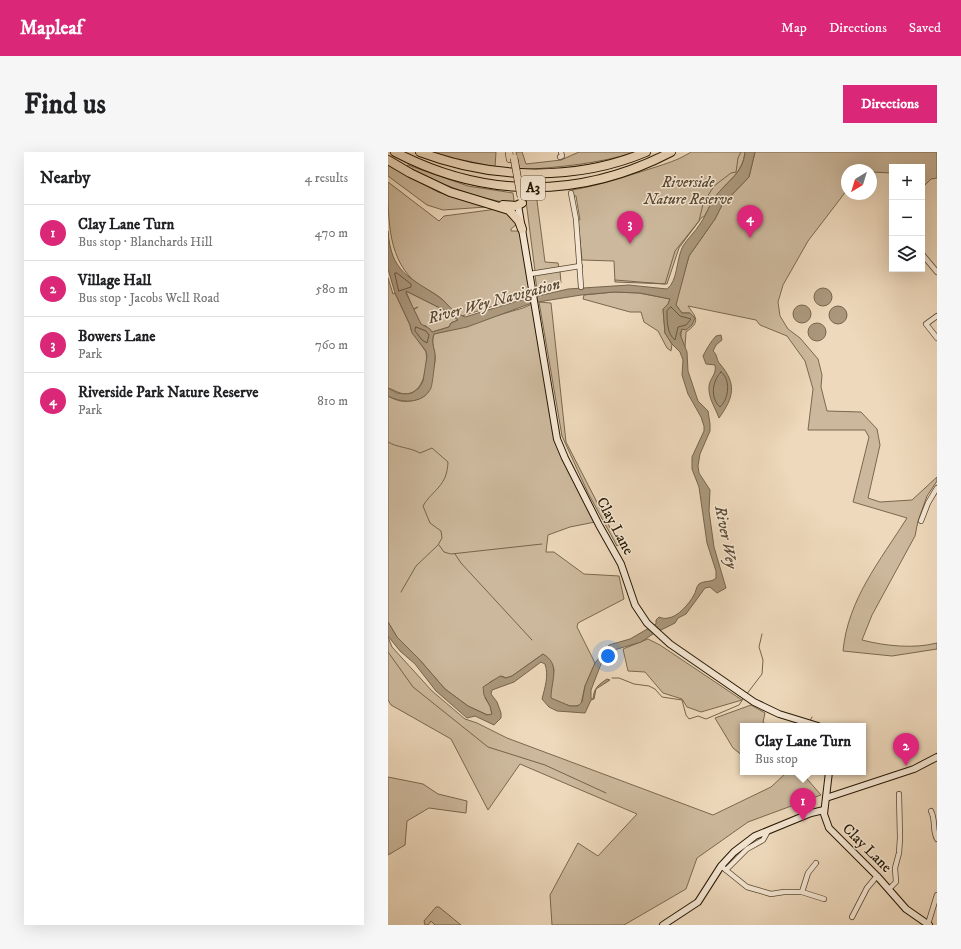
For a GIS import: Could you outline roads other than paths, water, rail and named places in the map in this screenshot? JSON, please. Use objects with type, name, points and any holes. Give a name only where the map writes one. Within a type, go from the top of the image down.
[{"type":"highway","name":"A3","points":[[395,152],[429,168],[460,178],[509,187],[542,188],[576,184],[609,177],[643,166],[671,152]]},
{"type":"highway","name":"A3","points":[[420,152],[471,167],[498,171],[538,173],[566,172],[598,166],[646,152]]},
{"type":"highway","points":[[388,160],[416,176],[450,192],[498,206],[513,213],[522,229]]},
{"type":"highway","points":[[498,206],[520,200]]},
{"type":"main road","name":"Clay Lane","points":[[512,155],[520,200]]},
{"type":"street","points":[[571,192],[576,219],[581,287]]},
{"type":"street","name":"Clay Lane","points":[[520,200],[522,229],[525,243]]},
{"type":"street","name":"Clay Lane","points":[[520,200],[530,277],[555,428],[560,446],[599,525],[621,564],[634,605],[649,626],[657,633],[745,696],[779,714],[808,723]]},
{"type":"street","points":[[925,258],[937,272]]},
{"type":"street","points":[[530,277],[580,266]]},
{"type":"street","points":[[937,316],[926,324],[937,338]]},
{"type":"street","points":[[921,521],[928,503],[937,488]]},
{"type":"street","points":[[826,798],[914,769],[937,757]]},
{"type":"street","name":"Clay Lane","points":[[829,775],[824,810],[825,819],[830,830],[877,876],[906,909],[928,925]]},
{"type":"street","points":[[889,890],[896,882],[895,868],[899,853],[900,838],[899,794]]},
{"type":"street","points":[[663,925],[698,902],[734,852],[755,836],[815,812],[824,810]]},
{"type":"street","points":[[931,811],[934,816],[934,829],[937,839]]},
{"type":"street","points":[[802,892],[808,873],[816,863]]},
{"type":"street","points":[[723,868],[747,887],[753,889],[771,894],[802,892],[824,899]]},
{"type":"street","points":[[852,917],[867,888],[877,876]]},
{"type":"street","points":[[928,925],[937,895]]},
{"type":"water","points":[[745,152],[755,152],[749,177],[722,205],[715,219],[689,256],[676,305],[682,313],[690,313],[695,318],[692,325],[686,330],[682,329],[680,334],[687,352],[688,371],[698,401],[708,411],[710,431],[700,454],[698,466],[699,473],[710,490],[709,511],[714,547],[726,588],[717,593],[710,587],[705,588],[686,614],[678,618],[675,623],[641,642],[614,650],[609,654],[601,664],[591,690],[591,699],[593,699],[595,689],[599,685],[607,679],[610,680],[596,689],[594,699],[591,700],[585,713],[557,711],[549,707],[542,699],[547,673],[545,664],[541,662],[514,682],[492,690],[491,694],[497,702],[501,713],[501,718],[494,725],[475,716],[467,718],[436,691],[415,664],[400,651],[388,636],[388,622],[397,637],[419,659],[445,689],[468,706],[487,715],[492,714],[490,706],[484,695],[483,687],[500,676],[506,678],[512,676],[543,654],[549,658],[552,663],[554,673],[551,698],[570,706],[578,706],[582,702],[585,686],[595,663],[609,645],[630,639],[656,624],[656,620],[659,617],[666,618],[676,615],[683,610],[695,594],[699,584],[716,578],[716,571],[707,543],[699,487],[692,469],[692,457],[704,431],[704,426],[701,417],[688,394],[682,375],[683,360],[680,352],[672,344],[665,333],[663,309],[668,304],[670,299],[640,293],[614,292],[581,295],[532,303],[467,327],[434,334],[433,341],[435,364],[431,388],[423,397],[412,401],[395,399],[388,396],[388,388],[397,393],[406,394],[412,393],[419,388],[423,381],[427,356],[426,351],[412,333],[410,325],[395,293],[388,269],[388,231],[393,256],[404,272],[443,300],[453,310],[465,317],[521,300],[568,289],[629,285],[667,289],[673,281],[683,246],[702,221],[715,197],[738,172],[744,160]],"holes":[[[406,291],[448,312],[458,320],[451,323],[449,327],[432,332],[430,329],[421,324]]]},
{"type":"water","points":[[823,288],[829,291],[832,297],[829,303],[823,306],[817,303],[814,297],[817,291]]},
{"type":"water","points":[[802,305],[808,308],[811,314],[808,320],[802,323],[796,320],[793,314],[796,308]]},
{"type":"water","points":[[838,306],[844,309],[847,315],[844,321],[838,324],[832,321],[829,315],[832,309]]},
{"type":"water","points":[[817,323],[823,326],[826,332],[823,338],[817,341],[811,338],[808,332],[811,326]]},
{"type":"water","points":[[721,335],[722,340],[716,345],[713,351],[729,378],[732,391],[728,404],[719,418],[709,390],[709,386],[715,371],[715,365],[706,364],[703,356],[714,338]]},
{"type":"waterway","points":[[615,280],[665,284],[675,251],[699,221],[703,204],[714,186],[731,173],[736,172],[738,158],[741,152]]},
{"type":"waterway","points":[[388,442],[420,453],[432,448],[448,462],[445,477],[439,487],[423,506],[430,523],[441,531],[442,538],[438,545],[416,566],[401,592]]},
{"type":"waterway","points":[[439,545],[444,552],[451,554],[542,544]]},
{"type":"waterway","points":[[455,554],[461,563],[532,640]]},
{"type":"waterway","points":[[746,695],[762,674],[763,660],[759,647],[762,634]]},
{"type":"waterway","points":[[388,652],[413,687],[488,747],[545,765],[606,793]]},
{"type":"waterway","points":[[612,678],[619,678],[634,684],[649,686],[655,689],[662,697],[682,700],[686,715],[689,719],[698,716],[706,719],[739,705],[743,699]]},
{"type":"waterway","points":[[810,721],[812,717]]},
{"type":"place","name":"Riverside Park Nature Reserve","points":[[750,238]]},
{"type":"place","name":"Bowers Lane","points":[[630,244]]},
{"type":"place","name":"Village Hall","points":[[906,766]]},
{"type":"place","name":"Clay Lane Turn","points":[[803,821]]},
{"type":"park label","name":"Riverside Nature Reserve","points":[[688,190]]},
{"type":"water label","name":"River Wey Navigation","points":[[494,301]]},
{"type":"water label","name":"River Wey","points":[[726,537]]}]
